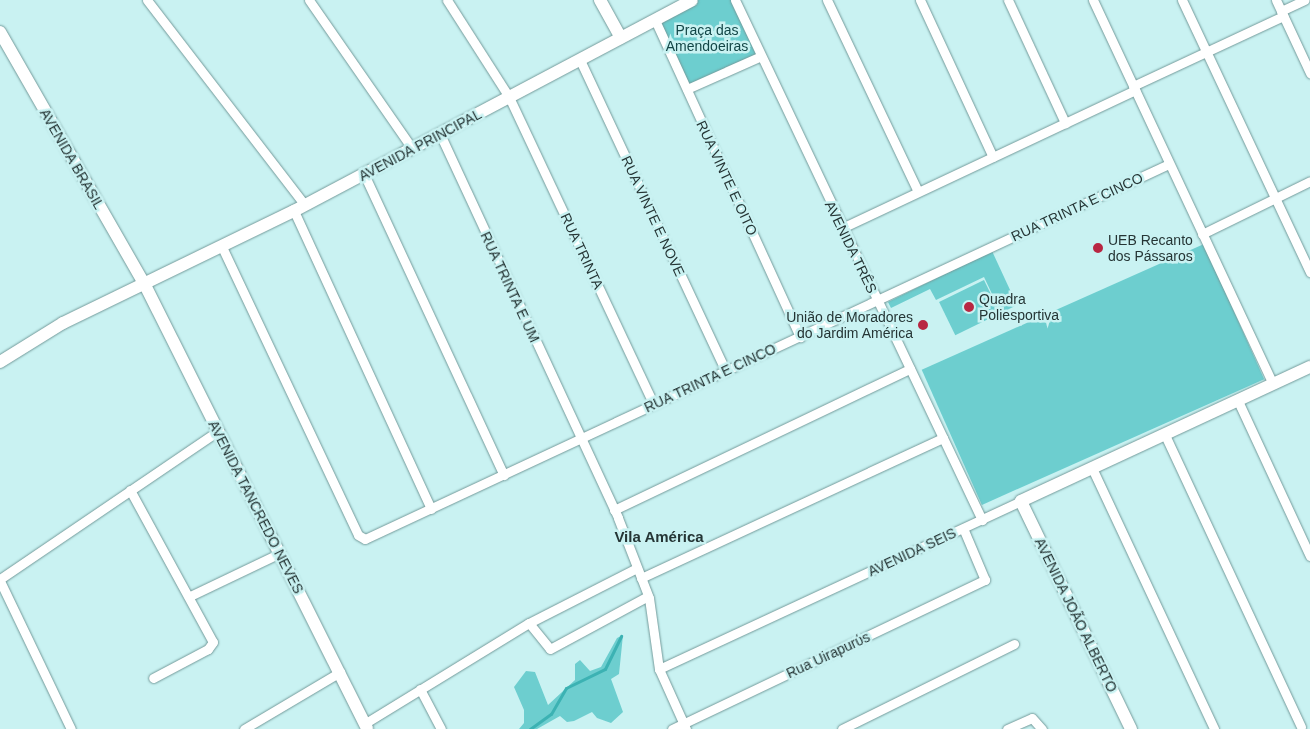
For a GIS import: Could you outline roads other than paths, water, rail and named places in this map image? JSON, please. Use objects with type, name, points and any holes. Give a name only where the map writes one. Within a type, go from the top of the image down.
[{"type":"street","points":[[147,0],[299,208],[431,509]]},
{"type":"street","points":[[308,0],[412,148]]},
{"type":"street","name":"RUA TRINTA","points":[[447,0],[510,97],[654,405]]},
{"type":"street","points":[[600,0],[621,38]]},
{"type":"street","name":"AVENIDA PRINCIPAL","points":[[0,362],[56,327],[222,248],[692,0]]},
{"type":"street","name":"AVENIDA TRÊS","points":[[735,0],[982,520]]},
{"type":"street","points":[[827,0],[918,192]]},
{"type":"street","points":[[920,0],[993,156]]},
{"type":"street","points":[[1008,0],[1065,123]]},
{"type":"street","points":[[1093,0],[1273,384]]},
{"type":"street","points":[[1182,0],[1310,272]]},
{"type":"street","points":[[1276,0],[1310,74]]},
{"type":"street","points":[[842,228],[1065,123],[1282,14],[1305,0]]},
{"type":"street","name":"RUA VINTE E OITO","points":[[655,20],[800,337]]},
{"type":"street","name":"AVENIDA BRASIL","points":[[0,32],[145,285]]},
{"type":"street","points":[[686,89],[761,56]]},
{"type":"street","name":"RUA VINTE E NOVE","points":[[580,60],[726,371]]},
{"type":"street","name":"RUA TRINTA E UM","points":[[440,134],[583,438],[614,510],[648,596],[659,669],[684,726]]},
{"type":"street","name":"RUA TRINTA E CINCO","points":[[222,248],[360,538],[368,538],[1169,164]]},
{"type":"street","points":[[364,174],[504,475]]},
{"type":"street","points":[[1202,234],[1310,181]]},
{"type":"street","name":"AVENIDA TANCREDO NEVES","points":[[145,285],[366,726]]},
{"type":"street","points":[[614,510],[910,369]]},
{"type":"street","name":"AVENIDA SEIS","points":[[659,669],[1309,369]]},
{"type":"street","points":[[1238,401],[1309,551]]},
{"type":"street","points":[[71,729],[0,580],[218,432]]},
{"type":"street","points":[[1165,434],[1302,726]]},
{"type":"street","points":[[641,578],[943,438]]},
{"type":"street","points":[[1092,468],[1214,729]]},
{"type":"street","points":[[130,490],[190,596],[213,645],[153,678]]},
{"type":"street","name":"AVENIDA JOÃO ALBERTO","points":[[1021,501],[1131,729]]},
{"type":"street","name":"Rua Uirapurύs","points":[[672,729],[684,726],[985,580],[963,528]]},
{"type":"street","points":[[190,596],[280,553]]},
{"type":"street","points":[[366,726],[420,689],[529,623],[637,568]]},
{"type":"street","points":[[529,623],[550,649],[648,596]]},
{"type":"street","points":[[842,729],[1014,644]]},
{"type":"street","points":[[244,729],[340,672]]},
{"type":"street","points":[[420,689],[442,729]]},
{"type":"street","points":[[1007,729],[1034,718],[1042,729]]},
{"type":"waterway","points":[[530,729],[551,714],[566,688],[605,669],[621,636]]},
{"type":"place","name":"UEB Recanto dos Pássaros","points":[[1098,248]]},
{"type":"place","name":"Quadra Poliesportiva","points":[[969,307]]},
{"type":"place","name":"União de Moradores do Jardim América","points":[[923,325]]},
{"type":"district","name":"Vila América","points":[[659,537]]},
{"type":"park label","name":"Praça das Amendoeiras","points":[[707,38]]}]
